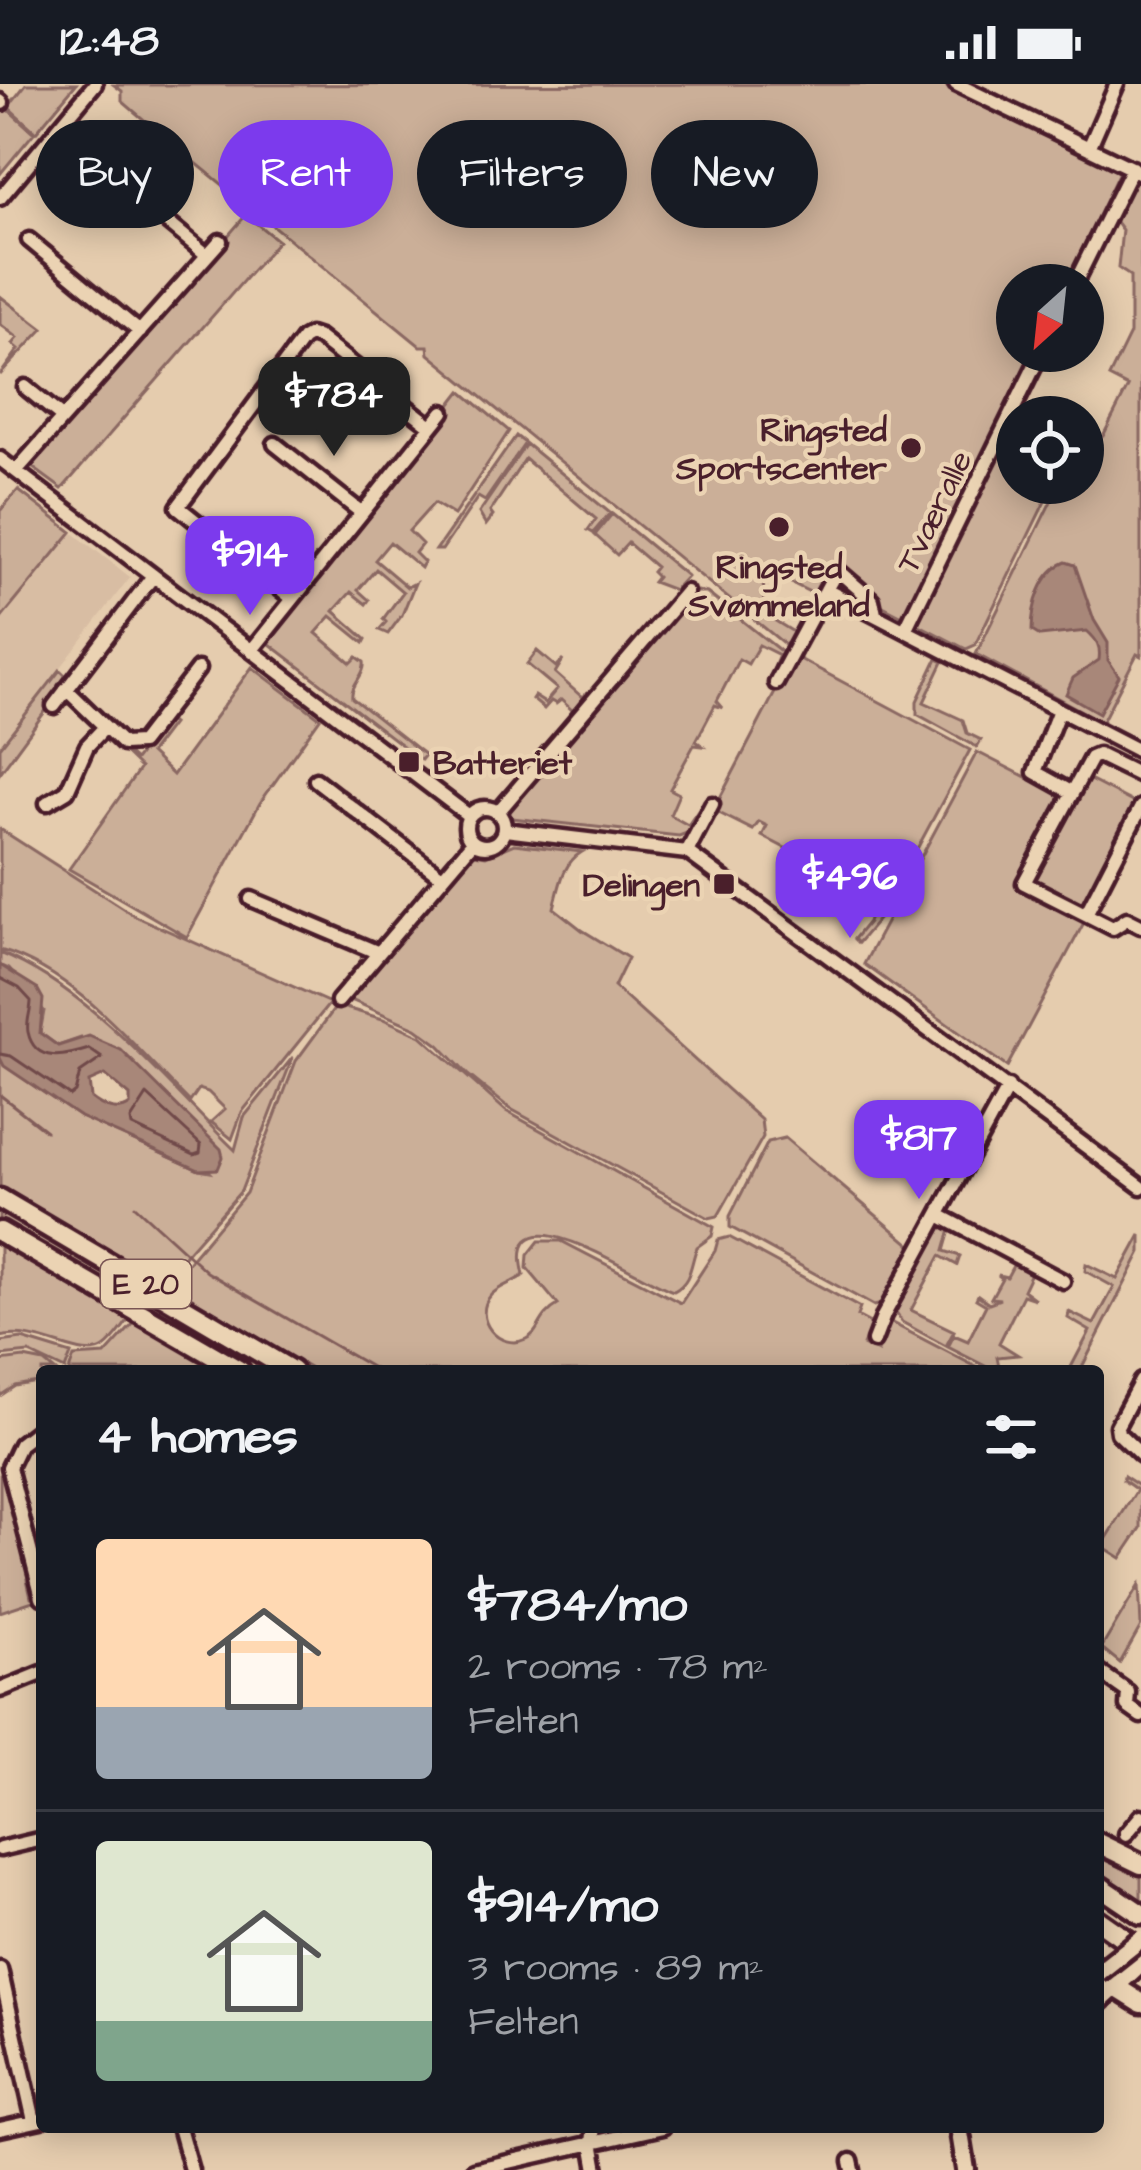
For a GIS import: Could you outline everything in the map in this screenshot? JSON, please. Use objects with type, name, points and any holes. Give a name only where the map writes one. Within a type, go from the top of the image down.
[{"type":"highway","name":"E 20","points":[[0,1199],[282,1365]]},
{"type":"highway","name":"E 20","points":[[0,1232],[229,1365]]},
{"type":"highway","points":[[1104,1846],[1141,1864]]},
{"type":"highway","points":[[1104,1889],[1141,1914]]},
{"type":"highway","points":[[1104,1924],[1141,1950]]},
{"type":"highway","points":[[1106,1981],[1141,2003]]},
{"type":"main road","points":[[1106,1981],[1141,1939]]},
{"type":"main road","points":[[1106,1981],[1141,1963]]},
{"type":"main road","points":[[960,2133],[966,2170]]},
{"type":"street","points":[[0,198],[95,84]]},
{"type":"street","points":[[956,84],[1136,171],[1085,264]]},
{"type":"street","points":[[1089,148],[1117,84]]},
{"type":"street","points":[[174,228],[207,255]]},
{"type":"street","points":[[29,240],[140,332]]},
{"type":"street","points":[[16,471],[220,241]]},
{"type":"street","points":[[293,599],[178,507],[303,339],[310,334],[319,338],[431,426]]},
{"type":"street","name":"Tværalle","points":[[905,630],[1032,372]]},
{"type":"street","points":[[25,388],[63,418]]},
{"type":"street","points":[[252,650],[443,412]]},
{"type":"street","points":[[275,444],[362,513]]},
{"type":"street","points":[[0,459],[469,816]]},
{"type":"street","points":[[776,683],[837,570],[872,600],[875,614]]},
{"type":"street","points":[[53,706],[153,576]]},
{"type":"street","points":[[826,590],[1137,750],[1123,767]]},
{"type":"street","points":[[498,812],[686,592]]},
{"type":"street","points":[[66,689],[123,744],[141,743],[198,669]]},
{"type":"street","points":[[1059,710],[1035,772],[1071,792]]},
{"type":"street","points":[[46,803],[67,790],[87,746],[105,727]]},
{"type":"street","points":[[1141,776],[1093,756],[1024,883],[1113,928],[1127,919],[1141,926]]},
{"type":"street","points":[[316,780],[442,878]]},
{"type":"street","points":[[687,852],[712,804]]},
{"type":"street","points":[[486,807],[498,812],[505,830],[495,844],[483,846],[472,842],[466,827],[469,816],[486,807]]},
{"type":"street","points":[[1086,914],[1141,807]]},
{"type":"street","points":[[505,830],[687,852],[1141,1186]]},
{"type":"street","points":[[338,1001],[472,842]]},
{"type":"street","points":[[251,899],[379,952]]},
{"type":"street","points":[[874,1341],[1008,1087]]},
{"type":"street","points":[[939,1215],[1063,1281]]},
{"type":"street","points":[[1141,1381],[1117,1426],[1118,1433],[1141,1455]]},
{"type":"street","points":[[36,1431],[20,1444],[9,1467],[36,1573]]},
{"type":"street","points":[[0,1690],[36,1675]]},
{"type":"street","points":[[1104,1675],[1128,1692],[1127,1706],[1141,1716]]},
{"type":"street","points":[[1126,1834],[1141,1816]]},
{"type":"street","points":[[0,1849],[36,1840]]},
{"type":"street","points":[[0,1969],[36,2112]]},
{"type":"street","points":[[0,2129],[36,2120]]},
{"type":"street","points":[[181,2133],[191,2170]]},
{"type":"street","points":[[593,2133],[597,2170]]},
{"type":"street","points":[[473,2170],[636,2133]]},
{"type":"shaded area","points":[[26,84],[76,84],[46,120],[36,120],[36,132],[8,107]]},
{"type":"shaded area","points":[[945,84],[1119,172],[1075,264],[996,264],[996,372],[1024,372],[1012,396],[996,396],[996,504],[1044,504],[975,645],[966,649],[829,578],[818,596],[763,569],[764,614],[795,633],[788,645],[783,643],[429,354],[428,346],[420,346],[276,228],[393,228],[393,120],[218,120],[218,181],[194,161],[194,120],[144,120],[122,101],[122,91],[114,85]]},
{"type":"shaded area","points":[[4,106],[34,133],[0,174],[0,111]]},
{"type":"shaded area","points":[[1132,183],[1141,183],[1141,656],[1137,654],[1102,722],[976,654],[1050,504],[1104,504],[1104,434],[1128,387],[1109,377],[1130,334],[1130,276],[1118,268],[1122,230],[1113,218]]},
{"type":"shaded area","points":[[235,228],[262,228],[278,241],[62,489],[31,463]]},
{"type":"shaded area","points":[[0,296],[43,329],[0,375],[19,349],[13,344],[18,338],[0,324]]},
{"type":"shaded area","points":[[461,391],[509,431],[454,515],[434,503],[409,531],[422,544],[415,553],[424,562],[421,568],[390,542],[375,560],[407,587],[415,583],[402,615],[388,634],[379,630],[403,592],[376,569],[358,590],[369,600],[366,604],[351,592],[334,611],[366,639],[364,643],[331,616],[316,633],[351,663],[357,657],[364,662],[352,698],[425,755],[421,760],[266,641]]},
{"type":"shaded area","points":[[516,436],[525,443],[485,501],[478,497],[442,550],[436,550]]},
{"type":"shaded area","points":[[526,444],[610,513],[593,533],[588,530],[596,519],[525,459],[486,525],[479,513]]},
{"type":"shaded area","points":[[18,490],[72,532],[0,620],[0,511]]},
{"type":"shaded area","points":[[612,514],[687,576],[674,590],[653,582],[656,567],[628,543],[617,555],[595,535]]},
{"type":"shaded area","points":[[72,532],[130,577],[0,747],[0,620]]},
{"type":"shaded area","points":[[690,592],[707,593],[783,653],[771,675],[779,655],[759,645],[748,664],[739,659],[717,701],[723,708],[715,705],[696,741],[703,746],[694,745],[670,789],[679,794],[670,815],[688,825],[702,805],[687,833],[679,836],[512,818],[508,807]]},
{"type":"shaded area","points":[[537,651],[556,667],[563,660],[555,673],[582,697],[588,691],[573,711],[561,700],[551,701],[544,709],[532,699],[545,703],[557,689],[527,664]]},
{"type":"shaded area","points":[[794,656],[970,750],[881,916],[858,943],[854,939],[868,922],[874,903],[852,887],[835,882],[839,867],[828,862],[824,868],[762,836],[767,826],[759,822],[753,830],[719,813],[718,808],[710,817]]},
{"type":"shaded area","points":[[937,659],[943,662],[924,702],[963,720],[967,733],[981,740],[977,747],[917,714],[917,701]]},
{"type":"shaded area","points":[[252,667],[320,718],[260,803],[187,937],[69,869],[140,768],[111,740],[102,740],[89,752],[102,738],[111,738],[135,760],[166,719],[172,724],[150,753],[173,775]]},
{"type":"shaded area","points":[[60,670],[69,679],[0,773],[0,747]]},
{"type":"shaded area","points":[[977,752],[1065,797],[1020,882],[1087,917],[1007,1067],[864,964]]},
{"type":"shaded area","points":[[1084,777],[1138,805],[1086,904],[1080,906],[1033,877]]},
{"type":"shaded area","points":[[0,829],[135,916],[330,1003],[242,1112],[232,1139],[211,1122],[225,1109],[208,1092],[199,1089],[190,1102],[80,994],[28,961],[0,950]]},
{"type":"shaded area","points":[[514,844],[582,852],[566,868],[554,908],[628,958],[614,987],[761,1120],[763,1137],[718,1216],[709,1218],[509,1108],[416,1028],[346,998],[468,853],[486,856]]},
{"type":"shaded area","points":[[0,953],[65,989],[95,1013],[235,1150],[244,1117],[293,1057],[241,1191],[162,1281],[0,1188],[0,1058],[80,1117],[210,1172],[81,1038],[58,1046],[40,1033],[44,1011],[9,969],[0,965]]},
{"type":"shaded area","points":[[335,1008],[383,1019],[421,1036],[506,1111],[714,1227],[712,1236],[697,1247],[687,1277],[674,1291],[580,1245],[554,1237],[534,1236],[522,1248],[524,1275],[494,1292],[486,1304],[486,1322],[498,1337],[516,1342],[526,1339],[558,1305],[527,1268],[528,1255],[539,1241],[561,1241],[681,1303],[718,1240],[729,1237],[860,1308],[857,1316],[870,1323],[876,1317],[863,1345],[878,1352],[888,1321],[972,1365],[304,1365],[169,1285],[246,1193],[296,1061]]},
{"type":"shaded area","points":[[785,1138],[916,1249],[886,1303],[874,1306],[730,1227],[730,1216],[768,1142]]},
{"type":"shaded area","points":[[0,1206],[152,1293],[142,1306],[0,1225]]},
{"type":"shaded area","points":[[942,1222],[958,1231],[950,1230],[944,1251],[960,1256],[957,1265],[940,1256],[911,1310],[954,1331],[946,1346],[902,1322],[894,1310]]},
{"type":"shaded area","points":[[1141,1235],[1141,1252],[1083,1365],[1072,1365],[1090,1331],[1068,1318],[1069,1312],[1094,1324],[1114,1287],[1085,1271],[1086,1264],[1117,1279]]},
{"type":"shaded area","points":[[0,1243],[130,1318],[108,1345],[95,1351],[29,1337],[0,1337]]},
{"type":"shaded area","points":[[1009,1256],[1033,1269],[1023,1290],[1035,1299],[1023,1295],[999,1343],[1018,1355],[997,1357],[999,1365],[983,1365],[948,1347],[954,1335],[968,1341],[986,1305],[976,1299],[978,1295],[989,1303],[1000,1299],[991,1298],[1002,1278],[998,1275],[1007,1277],[1014,1264]]},
{"type":"shaded area","points":[[157,1297],[273,1365],[241,1365],[147,1309]]},
{"type":"shaded area","points":[[136,1321],[209,1365],[71,1365],[74,1357],[105,1355]]},
{"type":"shaded area","points":[[22,1339],[71,1354],[67,1365],[54,1365],[29,1353],[0,1356],[0,1342]]},
{"type":"shaded area","points":[[24,1358],[48,1365],[36,1365],[36,1382],[15,1386],[0,1396],[0,1361]]},
{"type":"shaded area","points":[[0,1475],[7,1479],[32,1577],[27,1579],[31,1597],[36,1600],[0,1612]]},
{"type":"shaded area","points":[[1124,1476],[1141,1487],[1141,1528],[1121,1558],[1104,1543],[1137,1490]]},
{"type":"shaded area","points":[[1139,1585],[1141,1626],[1120,1663],[1104,1650]]},
{"type":"shaded area","points":[[1104,1849],[1141,1869],[1141,1903],[1104,1877]]},
{"type":"water","points":[[1066,562],[1075,565],[1094,620],[1108,643],[1108,660],[1119,676],[1099,713],[1066,694],[1073,678],[1099,660],[1093,637],[1087,631],[1040,636],[1032,631],[1040,591],[1050,573]]},
{"type":"water","points":[[0,965],[37,988],[43,999],[40,1033],[58,1046],[89,1036],[121,1050],[221,1149],[218,1169],[199,1170],[80,1117],[4,1066],[0,1058]],"holes":[[[105,1075],[130,1096],[125,1108],[105,1107],[91,1098],[89,1082]]]},
{"type":"waterway","points":[[0,1095],[46,1131]]},
{"type":"waterway","points":[[135,1206],[207,1272],[368,1365]]},
{"type":"place","name":"Ringsted Sportscenter","points":[[911,448]]},
{"type":"place","name":"Ringsted Svømmeland","points":[[779,527]]},
{"type":"place","name":"Batteriet","points":[[409,762]]},
{"type":"place","name":"Delingen","points":[[724,884]]}]
